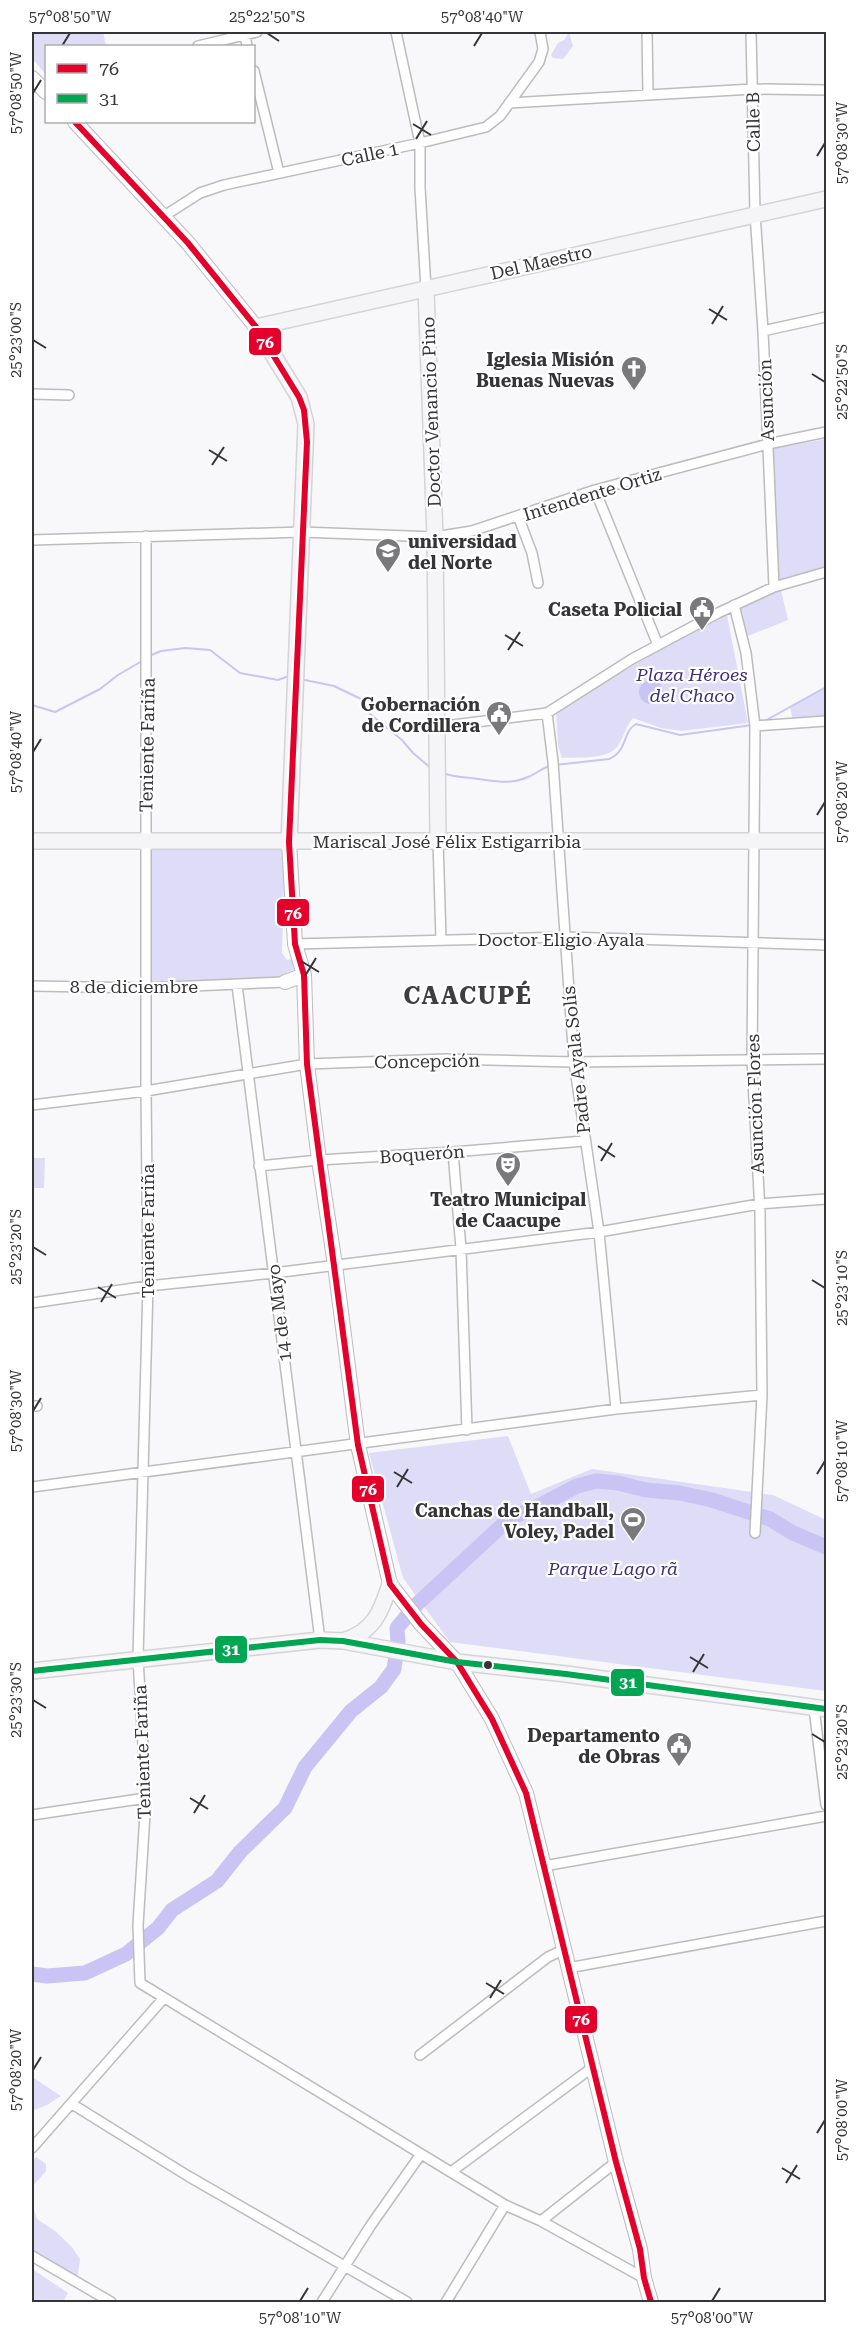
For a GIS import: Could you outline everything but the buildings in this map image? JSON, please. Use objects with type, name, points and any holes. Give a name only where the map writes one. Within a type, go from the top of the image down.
[{"type":"main road","name":"Del Maestro","points":[[256,327],[755,213],[826,199]]},
{"type":"main road","name":"Doctor Venancio Pino","points":[[426,289],[435,537],[438,840]]},
{"type":"main road","points":[[256,327],[299,397],[304,410],[307,442],[289,842]]},
{"type":"main road","name":"Mariscal José Félix Estigarribia","points":[[32,841],[826,841]]},
{"type":"main road","points":[[343,1641],[359,1636],[366,1630],[382,1607],[390,1584]]},
{"type":"main road","points":[[32,1671],[320,1640],[343,1641],[457,1662],[820,1709]]},
{"type":"street","points":[[202,45],[257,32]]},
{"type":"street","name":"Doctor Venancio Pino","points":[[396,32],[420,143],[420,188],[426,289]]},
{"type":"street","name":"Calle 1","points":[[165,216],[200,193],[224,185],[486,127],[500,116],[539,62],[543,49],[540,32]]},
{"type":"street","points":[[647,32],[648,95]]},
{"type":"street","name":"Calle B","points":[[751,32],[755,213]]},
{"type":"street","points":[[244,35],[248,45]]},
{"type":"street","points":[[255,75],[279,173]]},
{"type":"street","points":[[509,103],[753,89],[826,90]]},
{"type":"street","points":[[76,123],[189,243],[256,327]]},
{"type":"street","name":"Asunción","points":[[755,213],[763,331],[774,587]]},
{"type":"street","points":[[763,331],[826,317]]},
{"type":"street","points":[[32,394],[69,394]]},
{"type":"street","name":"Intendente Ortiz","points":[[32,540],[302,532],[435,537],[472,531],[595,490],[768,444],[826,432]]},
{"type":"street","points":[[595,490],[658,645]]},
{"type":"street","points":[[518,516],[532,552],[538,582]]},
{"type":"street","name":"Teniente Fariña","points":[[146,536],[148,1286],[145,1472],[138,1658],[146,1798],[138,1925],[140,1983],[163,1999]]},
{"type":"street","points":[[437,733],[547,713],[658,645],[734,605],[774,587],[826,572]]},
{"type":"street","name":"Asunción Flores","points":[[734,605],[746,653],[755,723],[752,1061],[759,1204],[762,1395],[755,1533]]},
{"type":"street","name":"Padre Ayala Solís","points":[[547,713],[553,761],[574,1062],[599,1232],[616,1409]]},
{"type":"street","points":[[755,723],[826,721]]},
{"type":"street","name":"Doctor Venancio Pino","points":[[438,840],[441,940]]},
{"type":"street","points":[[289,842],[296,944],[304,975],[307,1064],[319,1160],[358,1445],[390,1584],[421,1624],[457,1662],[492,1719],[526,1793],[563,1950],[640,2249],[644,2278],[651,2302]]},
{"type":"street","name":"Doctor Eligio Ayala","points":[[296,944],[565,937],[826,945]]},
{"type":"street","points":[[237,986],[285,982],[304,975]]},
{"type":"street","name":"8 de diciembre","points":[[32,986],[146,988],[237,986]]},
{"type":"street","name":"14 de Mayo","points":[[237,986],[320,1640]]},
{"type":"street","name":"Concepción","points":[[32,1105],[146,1091],[307,1064],[447,1059],[574,1062],[826,1059]]},
{"type":"street","name":"Boquerón","points":[[259,1166],[584,1141]]},
{"type":"street","points":[[453,1152],[461,1249],[467,1430]]},
{"type":"street","points":[[32,1303],[148,1286],[274,1273],[599,1232],[759,1204],[826,1199]]},
{"type":"street","points":[[32,1487],[616,1409],[762,1395]]},
{"type":"street","points":[[820,1709],[826,1805]]},
{"type":"street","points":[[32,1815],[146,1798]]},
{"type":"street","points":[[544,1866],[826,1816]]},
{"type":"street","points":[[568,1968],[826,1922]]},
{"type":"street","points":[[420,2055],[548,1957],[563,1950]]},
{"type":"street","points":[[32,2148],[163,1999],[505,2205],[541,2221],[644,2278]]},
{"type":"street","points":[[451,2172],[593,2067]]},
{"type":"street","points":[[72,2104],[188,2176],[407,2302]]},
{"type":"street","points":[[322,2302],[344,2265],[421,2154]]},
{"type":"street","points":[[541,2221],[616,2162]]},
{"type":"street","points":[[446,2302],[505,2205]]},
{"type":"street","points":[[32,2256],[111,2302]]},
{"type":"green space","points":[[32,32],[103,32],[106,45],[45,45],[45,74],[32,58]]},
{"type":"green space","points":[[569,32],[573,46],[563,59],[553,58],[551,55],[558,43],[564,40]]},
{"type":"green space","points":[[826,439],[826,567],[779,581],[772,449]]},
{"type":"green space","points":[[780,586],[788,620],[743,638],[734,605]]},
{"type":"green space","name":"Plaza Héroes del Chaco","points":[[727,615],[748,723],[682,731],[661,728],[633,718],[619,744],[612,751],[591,757],[562,758],[558,746],[556,710]]},
{"type":"green space","points":[[826,687],[826,721],[793,722],[790,706]]},
{"type":"green space","points":[[149,848],[285,848],[282,953],[287,960],[297,957],[298,967],[274,979],[151,984]]},
{"type":"green space","points":[[32,1158],[45,1158],[44,1188],[32,1188]]},
{"type":"green space","name":"Parque Lago rã","points":[[508,1436],[531,1494],[592,1469],[773,1495],[826,1520],[826,1691],[450,1642],[403,1578],[369,1453]]},
{"type":"green space","points":[[32,2077],[61,2096],[32,2111]]},
{"type":"green space","points":[[36,2157],[46,2164],[46,2171],[32,2187],[32,2162]]},
{"type":"green space","points":[[32,2203],[37,2219],[55,2231],[72,2247],[80,2259],[77,2280],[32,2251]]},
{"type":"green space","points":[[32,2269],[68,2293],[63,2302],[32,2302]]},
{"type":"shaded area","points":[[646,680],[656,680],[663,687],[663,697],[656,704],[646,704],[639,697],[639,687]]},
{"type":"waterway","points":[[149,656],[161,651],[185,648],[210,650],[240,673],[278,680],[289,676]]},
{"type":"waterway","points":[[32,705],[55,712],[100,689],[142,661]]},
{"type":"waterway","points":[[300,679],[334,686],[361,699],[370,714],[432,769]]},
{"type":"waterway","points":[[763,722],[826,687]]},
{"type":"waterway","points":[[555,765],[609,759],[615,756],[636,724],[680,735],[752,725]]},
{"type":"waterway","points":[[443,773],[457,777],[506,782],[521,780],[549,766]]},
{"type":"waterway","points":[[32,1974],[47,1976],[85,1973],[126,1954],[158,1928],[172,1910],[217,1881],[240,1852],[285,1808],[305,1767],[351,1711],[381,1687],[394,1669],[398,1642],[397,1628],[415,1606],[510,1518],[577,1486],[596,1481],[618,1483],[646,1490],[680,1493],[712,1500],[770,1519],[793,1533],[826,1547]]},
{"type":"transit line","name":"76","points":[[76,123],[188,243],[256,327],[299,397],[304,410],[307,442],[289,842],[295,944],[304,975],[307,1064],[358,1445],[390,1584],[421,1624],[457,1662],[492,1719],[526,1793],[616,2162],[640,2249],[644,2278],[651,2302]]},
{"type":"transit line","name":"31","points":[[32,1671],[320,1640],[343,1641],[457,1662],[566,1674],[826,1709]]},
{"type":"place","name":"Iglesia Misión Buenas Nuevas","points":[[634,392]]},
{"type":"place","name":"universidad del Norte","points":[[388,574]]},
{"type":"place","name":"Caseta Policial","points":[[702,632]]},
{"type":"place","name":"Gobernación de Cordillera","points":[[499,737]]},
{"type":"place","name":"Teatro Municipal de Caacupe","points":[[508,1188]]},
{"type":"place","name":"Canchas de Handball, Voley, Padel","points":[[633,1543]]},
{"type":"place","name":"Departamento de Obras","points":[[679,1768]]},
{"type":"district","name":"CAACUPÉ","points":[[468,996]]}]
